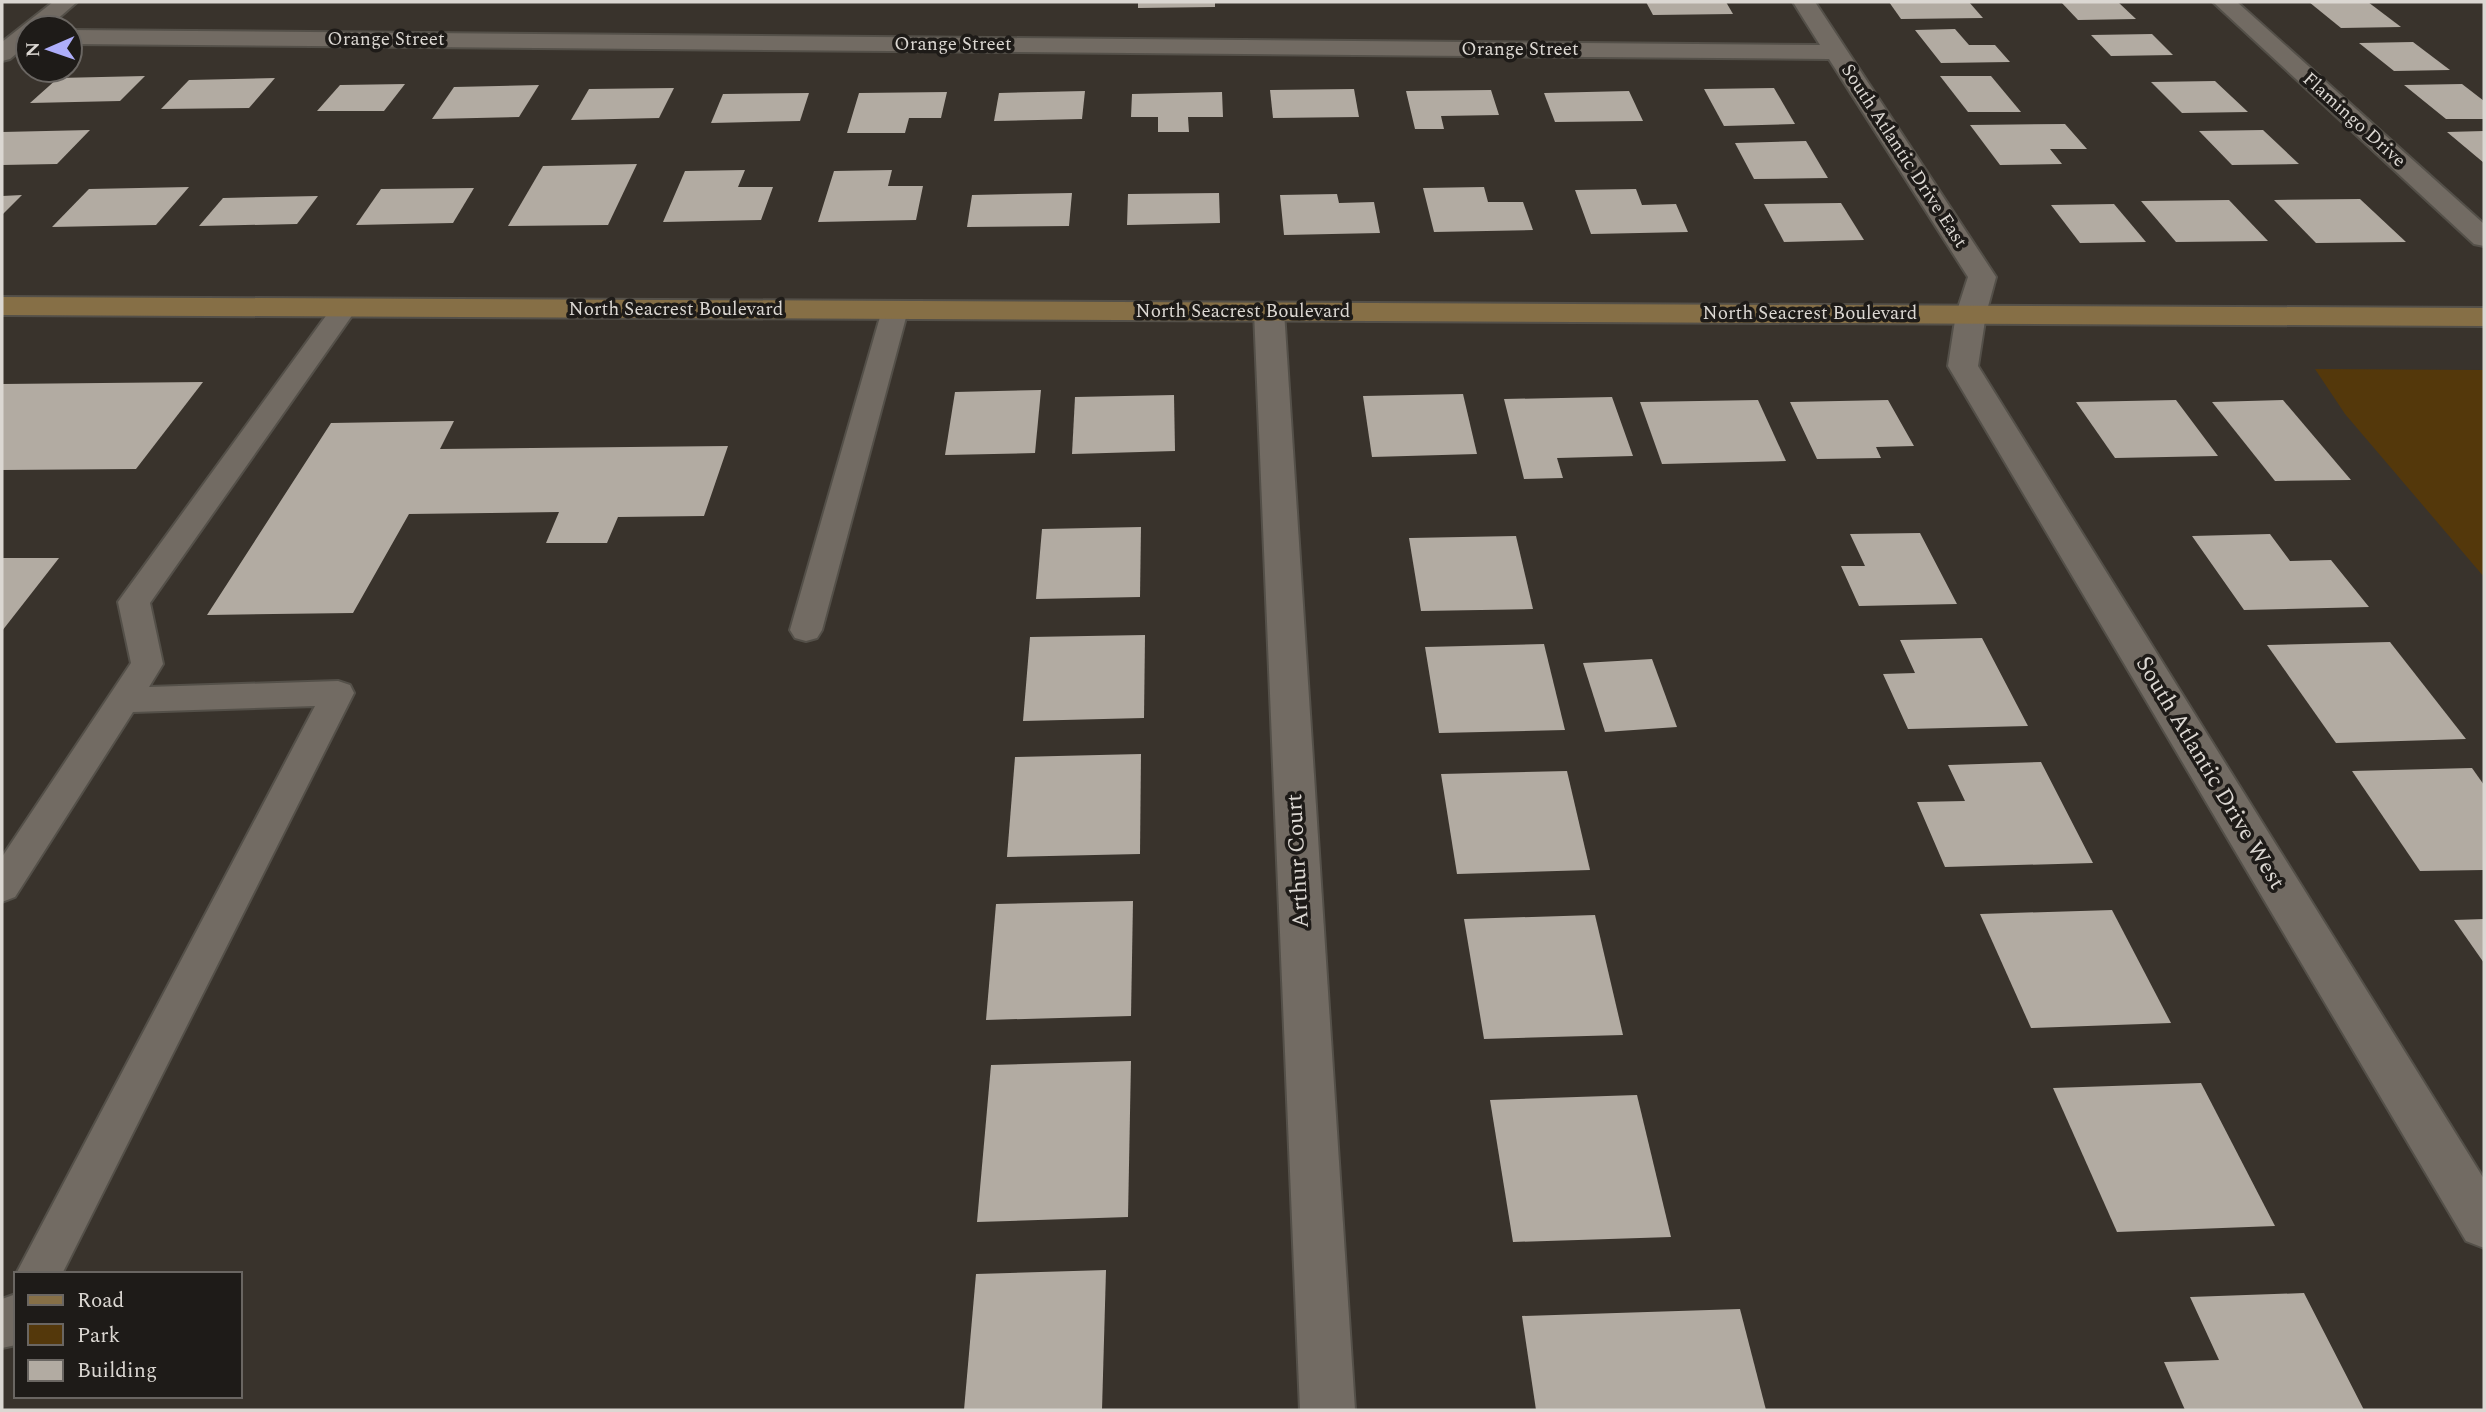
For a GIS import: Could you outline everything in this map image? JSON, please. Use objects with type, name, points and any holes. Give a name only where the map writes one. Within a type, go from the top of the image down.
[{"type":"street","points":[[50,14],[66,2]]},
{"type":"street","name":"South Atlantic Drive East","points":[[1804,2],[1982,277],[1971,314]]},
{"type":"street","name":"Flamingo Drive","points":[[2224,2],[2484,238]]},
{"type":"street","name":"Orange Street","points":[[84,37],[1836,52]]},
{"type":"street","name":"North Seacrest Boulevard","points":[[2,306],[2484,317]]},
{"type":"street","name":"Arthur Court","points":[[1269,312],[1328,1410]]},
{"type":"street","name":"South Atlantic Drive West","points":[[1971,314],[1964,366],[2484,1224]]},
{"type":"lane","points":[[2,887],[147,664],[134,602],[345,307]]},
{"type":"lane","points":[[806,630],[895,310]]},
{"type":"lane","points":[[39,1272],[338,693],[123,700]]},
{"type":"green space","points":[[2315,369],[2484,370],[2484,577],[2345,414]]},
{"type":"building","points":[[1138,2],[1215,2],[1215,7],[1138,8]]},
{"type":"building","points":[[1646,2],[1726,2],[1733,14],[1653,15]]},
{"type":"building","points":[[1889,2],[1969,2],[1983,18],[1901,19]]},
{"type":"building","points":[[2061,2],[2118,2],[2136,19],[2078,20]]},
{"type":"building","points":[[2309,2],[2368,2],[2401,27],[2341,28]]},
{"type":"building","points":[[1955,29],[1969,45],[1995,45],[2010,62],[1941,63],[1915,30]]},
{"type":"building","points":[[2152,34],[2173,55],[2111,56],[2091,35]]},
{"type":"building","points":[[2413,42],[2450,70],[2394,71],[2359,43]]},
{"type":"building","points":[[145,76],[120,101],[30,103],[51,84],[84,84],[84,77]]},
{"type":"building","points":[[1940,76],[1991,76],[2021,112],[1968,112]]},
{"type":"building","points":[[275,78],[249,108],[161,109],[189,80]]},
{"type":"building","points":[[2215,81],[2248,112],[2182,113],[2151,82]]},
{"type":"building","points":[[405,84],[384,111],[317,111],[340,85]]},
{"type":"building","points":[[2462,84],[2484,101],[2484,119],[2446,119],[2404,85]]},
{"type":"building","points":[[539,85],[519,117],[432,119],[454,87]]},
{"type":"building","points":[[674,88],[659,118],[571,120],[589,89]]},
{"type":"building","points":[[1774,88],[1795,124],[1724,126],[1704,89]]},
{"type":"building","points":[[1354,89],[1359,117],[1273,118],[1270,90]]},
{"type":"building","points":[[1491,90],[1499,115],[1441,116],[1444,129],[1415,129],[1406,91]]},
{"type":"building","points":[[1085,91],[1082,119],[994,121],[999,93]]},
{"type":"building","points":[[1629,91],[1643,121],[1555,122],[1544,93]]},
{"type":"building","points":[[947,92],[941,118],[909,118],[905,133],[847,133],[859,93]]},
{"type":"building","points":[[1222,92],[1223,117],[1188,117],[1189,132],[1158,132],[1158,117],[1131,117],[1132,94]]},
{"type":"building","points":[[809,93],[800,121],[711,123],[723,94]]},
{"type":"building","points":[[2065,124],[2087,149],[2050,149],[2062,164],[2000,165],[1970,125]]},
{"type":"building","points":[[90,130],[57,164],[2,165],[2,132]]},
{"type":"building","points":[[2263,130],[2299,164],[2232,165],[2199,131]]},
{"type":"building","points":[[2484,131],[2484,163],[2447,132]]},
{"type":"building","points":[[1806,141],[1828,178],[1754,179],[1735,143]]},
{"type":"building","points":[[637,164],[608,225],[508,226],[543,166]]},
{"type":"building","points":[[745,170],[738,187],[773,187],[761,220],[663,222],[685,171]]},
{"type":"building","points":[[892,170],[888,186],[923,186],[916,220],[818,222],[834,171]]},
{"type":"building","points":[[189,187],[156,225],[52,227],[89,189]]},
{"type":"building","points":[[1484,187],[1488,202],[1523,202],[1533,230],[1434,232],[1423,188]]},
{"type":"building","points":[[474,188],[453,223],[356,225],[381,189]]},
{"type":"building","points":[[1636,189],[1642,205],[1676,204],[1688,232],[1591,234],[1575,190]]},
{"type":"building","points":[[1072,193],[1069,226],[967,227],[972,195]]},
{"type":"building","points":[[1219,193],[1220,223],[1127,225],[1128,194]]},
{"type":"building","points":[[1337,194],[1339,203],[1374,202],[1380,233],[1284,235],[1280,195]]},
{"type":"building","points":[[22,195],[2,215],[2,196]]},
{"type":"building","points":[[318,196],[297,224],[199,226],[223,198]]},
{"type":"building","points":[[2360,199],[2406,242],[2316,243],[2274,200]]},
{"type":"building","points":[[2229,200],[2268,241],[2176,242],[2141,201]]},
{"type":"building","points":[[1841,203],[1864,240],[1784,242],[1764,204]]},
{"type":"building","points":[[2114,204],[2146,242],[2080,243],[2051,205]]},
{"type":"building","points":[[203,382],[136,469],[2,470],[2,384]]},
{"type":"building","points":[[1041,390],[1035,453],[945,455],[955,392]]},
{"type":"building","points":[[1463,394],[1477,454],[1372,457],[1363,396]]},
{"type":"building","points":[[1174,395],[1175,451],[1072,454],[1075,397]]},
{"type":"building","points":[[1612,397],[1633,456],[1557,458],[1563,478],[1524,479],[1504,399]]},
{"type":"building","points":[[1758,400],[1786,461],[1662,464],[1640,402]]},
{"type":"building","points":[[1888,400],[1914,446],[1876,447],[1881,458],[1817,459],[1790,402]]},
{"type":"building","points":[[2176,400],[2218,456],[2115,458],[2076,402]]},
{"type":"building","points":[[2283,400],[2351,480],[2275,481],[2212,402]]},
{"type":"building","points":[[454,421],[440,449],[728,446],[704,516],[618,517],[607,543],[546,543],[559,512],[409,514],[353,613],[207,615],[331,423]]},
{"type":"building","points":[[1141,527],[1140,597],[1036,599],[1042,529]]},
{"type":"building","points":[[1920,533],[1957,604],[1859,606],[1841,566],[1865,566],[1850,534]]},
{"type":"building","points":[[2270,534],[2290,561],[2331,560],[2369,607],[2244,610],[2192,536]]},
{"type":"building","points":[[1516,536],[1533,609],[1421,611],[1409,538]]},
{"type":"building","points":[[2,558],[59,558],[2,631]]},
{"type":"building","points":[[1145,635],[1144,718],[1023,721],[1030,637]]},
{"type":"building","points":[[1982,638],[2028,726],[1908,729],[1883,674],[1915,673],[1900,640]]},
{"type":"building","points":[[2390,642],[2466,739],[2336,743],[2267,645]]},
{"type":"building","points":[[1544,644],[1565,730],[1439,733],[1425,647]]},
{"type":"building","points":[[1652,659],[1677,727],[1605,732],[1583,663]]},
{"type":"building","points":[[1141,754],[1140,854],[1007,857],[1015,757]]},
{"type":"building","points":[[2041,762],[2093,863],[1945,867],[1917,802],[1965,801],[1948,765]]},
{"type":"building","points":[[2472,768],[2484,785],[2484,870],[2420,871],[2352,771]]},
{"type":"building","points":[[1567,771],[1590,870],[1457,874],[1441,774]]},
{"type":"building","points":[[1133,901],[1131,1016],[986,1020],[996,904]]},
{"type":"building","points":[[2112,910],[2171,1023],[2031,1028],[1980,914]]},
{"type":"building","points":[[1595,915],[1623,1035],[1484,1039],[1464,919]]},
{"type":"building","points":[[2484,919],[2484,963],[2454,920]]},
{"type":"building","points":[[1131,1061],[1128,1217],[977,1222],[991,1065]]},
{"type":"building","points":[[2201,1083],[2275,1226],[2117,1232],[2053,1088]]},
{"type":"building","points":[[1637,1095],[1671,1237],[1513,1242],[1490,1100]]},
{"type":"building","points":[[1106,1270],[1102,1410],[964,1410],[976,1274]]},
{"type":"building","points":[[2304,1293],[2364,1410],[2185,1410],[2164,1362],[2219,1360],[2190,1297]]},
{"type":"building","points":[[1740,1309],[1766,1410],[1536,1410],[1522,1316]]}]
